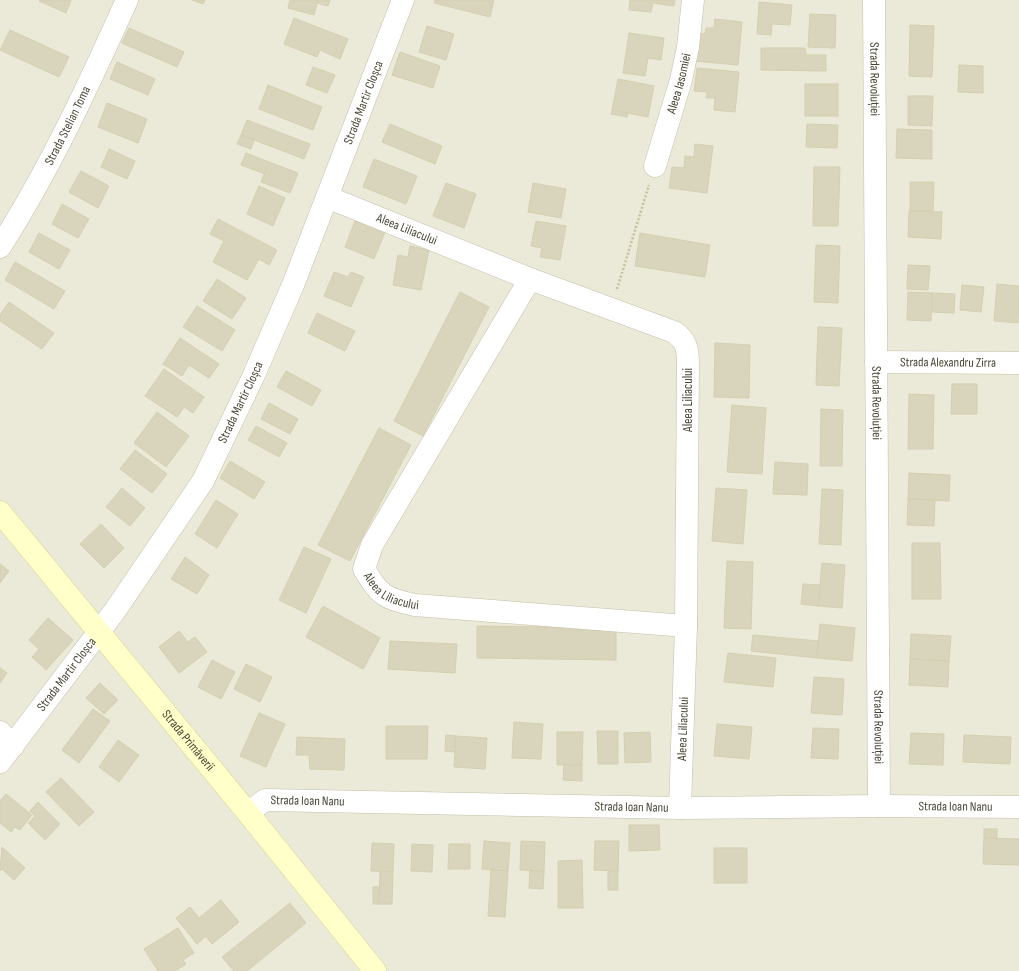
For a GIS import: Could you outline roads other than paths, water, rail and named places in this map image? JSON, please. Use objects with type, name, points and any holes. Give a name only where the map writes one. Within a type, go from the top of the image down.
[{"type":"main road","name":"Strada Primăverii","points":[[0,512],[98,633],[248,813],[375,971]]},
{"type":"street","name":"Strada Stelian Toma","points":[[0,247],[22,212],[91,81],[127,0]]},
{"type":"street","name":"Strada Martir Cloșca","points":[[4,747],[98,633],[203,481],[253,377],[328,197],[402,0]]},
{"type":"street","name":"Aleea Iasomiei","points":[[655,166],[681,80],[688,47],[692,0]]},
{"type":"street","name":"Strada Revoluției","points":[[874,0],[879,806]]},
{"type":"street","name":"Aleea Liliacului","points":[[328,197],[530,279],[674,332],[681,336],[685,342],[688,351],[686,626],[680,808]]},
{"type":"street","name":"Aleea Liliacului","points":[[530,279],[372,545],[364,569],[376,589],[394,601],[414,605],[686,626]]},
{"type":"street","name":"Strada Alexandru Zirra","points":[[876,362],[1019,363]]},
{"type":"street","name":"Strada Ioan Nanu","points":[[248,813],[265,800],[680,808],[879,806],[1019,807]]}]
